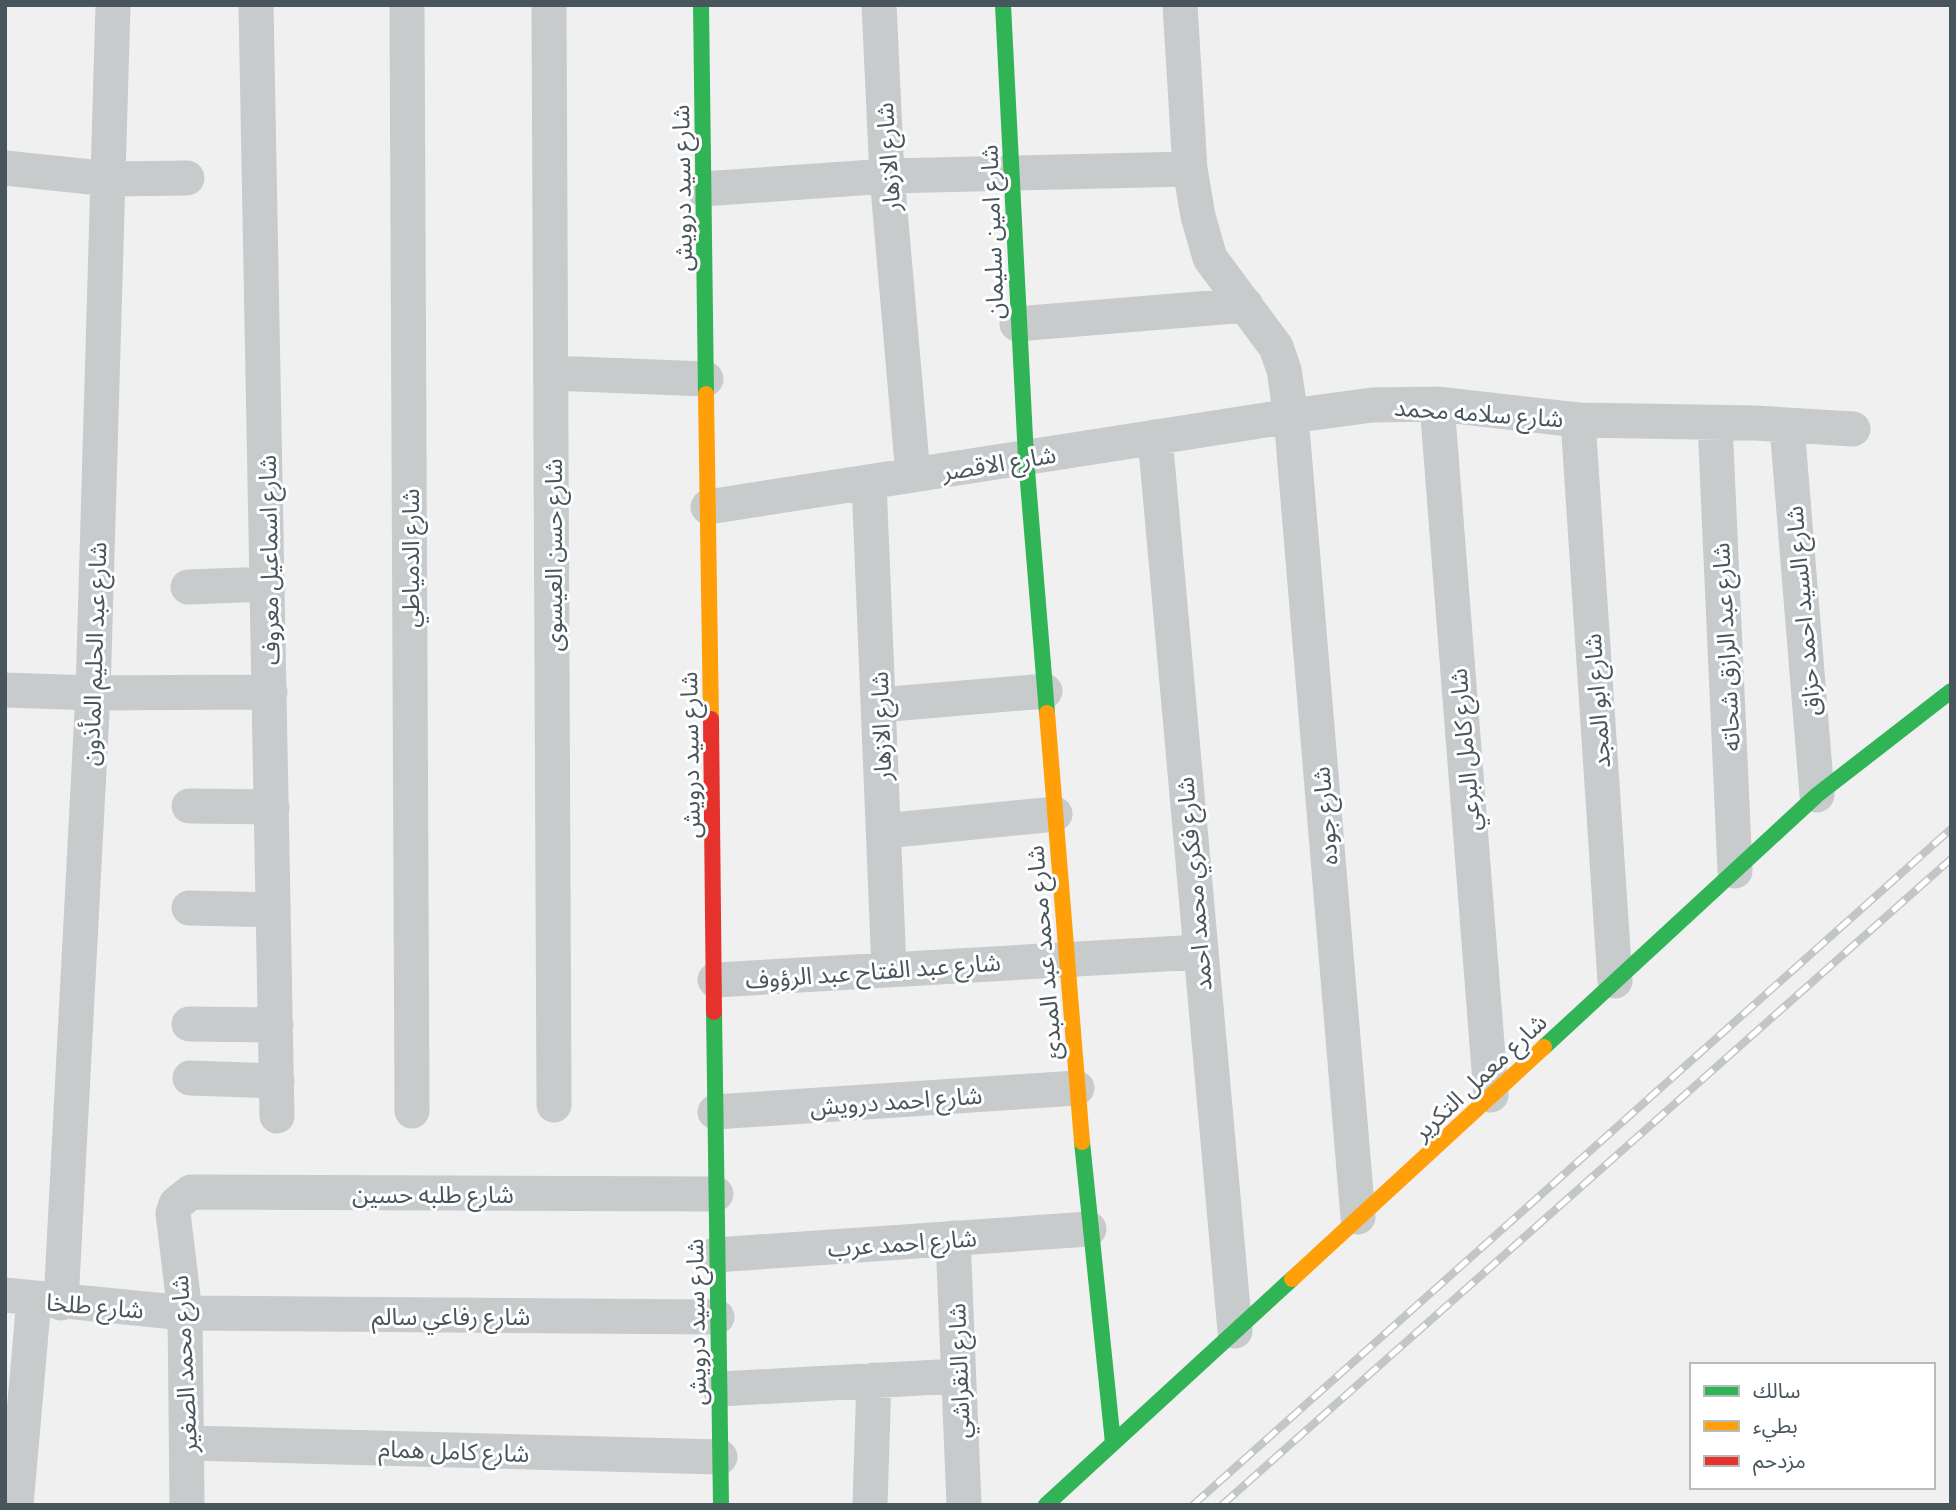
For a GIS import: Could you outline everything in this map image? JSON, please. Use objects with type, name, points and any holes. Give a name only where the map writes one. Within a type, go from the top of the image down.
[{"type":"street","name":"شارع عبد الحليم المأذون","points":[[16,1505],[33,1299],[93,693],[113,5]]},
{"type":"street","name":"شارع اسماعيل معروف","points":[[256,5],[277,1116]]},
{"type":"street","name":"شارع الدمياطي","points":[[407,5],[412,1111]]},
{"type":"street","name":"شارع حسن العيسوى","points":[[549,5],[554,1105]]},
{"type":"street","name":"شارع سيد درويش","points":[[701,5],[720,1505]]},
{"type":"street","name":"شارع الازهار","points":[[879,5],[887,176],[914,475]]},
{"type":"street","name":"شارع امين سليمان","points":[[1003,5],[1017,324],[1026,458]]},
{"type":"street","points":[[1180,5],[1190,169],[1210,258],[1276,347],[1284,370],[1291,416]]},
{"type":"street","points":[[5,168],[110,180],[187,178]]},
{"type":"street","points":[[704,189],[887,176],[1190,169]]},
{"type":"street","points":[[1017,324],[1246,306]]},
{"type":"street","points":[[551,373],[706,379]]},
{"type":"street","name":"شارع سلامه محمد","points":[[1291,416],[1372,405],[1437,404],[1578,420],[1853,429]]},
{"type":"street","name":"شارع كامل البرعي","points":[[1437,404],[1492,1095]]},
{"type":"street","name":"شارع الاقصر","points":[[708,507],[1291,416]]},
{"type":"street","name":"شارع جوده","points":[[1291,416],[1358,1217]]},
{"type":"street","name":"شارع ابو المجد","points":[[1578,420],[1615,981]]},
{"type":"street","name":"شارع عبد الرازق شحاته","points":[[1715,423],[1735,871]]},
{"type":"street","name":"شارع السيد احمد حزاق","points":[[1787,426],[1817,795]]},
{"type":"street","name":"شارع فكري محمد احمد","points":[[1155,437],[1235,1331]]},
{"type":"street","name":"شارع محمد عبد المبدئ","points":[[1026,458],[1089,1228],[1113,1443]]},
{"type":"street","name":"شارع الازهار","points":[[869,482],[889,970]]},
{"type":"street","points":[[188,587],[269,584]]},
{"type":"street","points":[[5,690],[93,693],[271,692]]},
{"type":"street","points":[[879,705],[1045,691]]},
{"type":"street","name":"شارع معمل التكرير","points":[[1046,1505],[1817,795],[1951,691]]},
{"type":"street","points":[[189,806],[272,807]]},
{"type":"street","points":[[884,831],[1055,814]]},
{"type":"street","points":[[189,908],[273,910]]},
{"type":"street","name":"شارع عبد الفتاح عبد الرؤوف","points":[[715,979],[1066,957],[1199,952]]},
{"type":"street","points":[[189,1024],[276,1026]]},
{"type":"street","points":[[190,1078],[276,1081]]},
{"type":"street","name":"شارع احمد درويش","points":[[715,1112],[1077,1088]]},
{"type":"street","name":"شارع طلبه حسين","points":[[173,1224],[176,1204],[191,1192],[716,1194]]},
{"type":"street","name":"شارع محمد الصغير","points":[[173,1224],[185,1313],[187,1505]]},
{"type":"street","name":"شارع احمد عرب","points":[[715,1255],[1089,1228]]},
{"type":"street","name":"شارع النقراشي","points":[[953,1238],[964,1505]]},
{"type":"street","name":"شارع طلخا","points":[[33,1299],[185,1313]]},
{"type":"street","name":"شارع رفاعي سالم","points":[[185,1313],[717,1317]]},
{"type":"street","points":[[720,1389],[957,1376]]},
{"type":"street","points":[[870,1505],[874,1380]]},
{"type":"street","name":"شارع كامل همام","points":[[188,1443],[720,1457]]},
{"type":"railway","points":[[1193,1505],[1951,829]]},
{"type":"railway","points":[[1222,1505],[1951,859]]},
{"type":"traffic: fast","points":[[701,5],[706,394]]},
{"type":"traffic: fast","points":[[1003,5],[1026,458],[1047,713]]},
{"type":"traffic: fast","points":[[1544,1047],[1817,795],[1951,691]]},
{"type":"traffic: fast","points":[[714,1012],[721,1505]]},
{"type":"traffic: fast","points":[[1082,1142],[1113,1443]]},
{"type":"traffic: fast","points":[[1046,1505],[1292,1279]]},
{"type":"traffic: slow","points":[[706,394],[711,719]]},
{"type":"traffic: slow","points":[[1047,713],[1082,1142]]},
{"type":"traffic: slow","points":[[1292,1279],[1544,1047]]},
{"type":"traffic: jam","points":[[711,719],[714,1012]]}]
